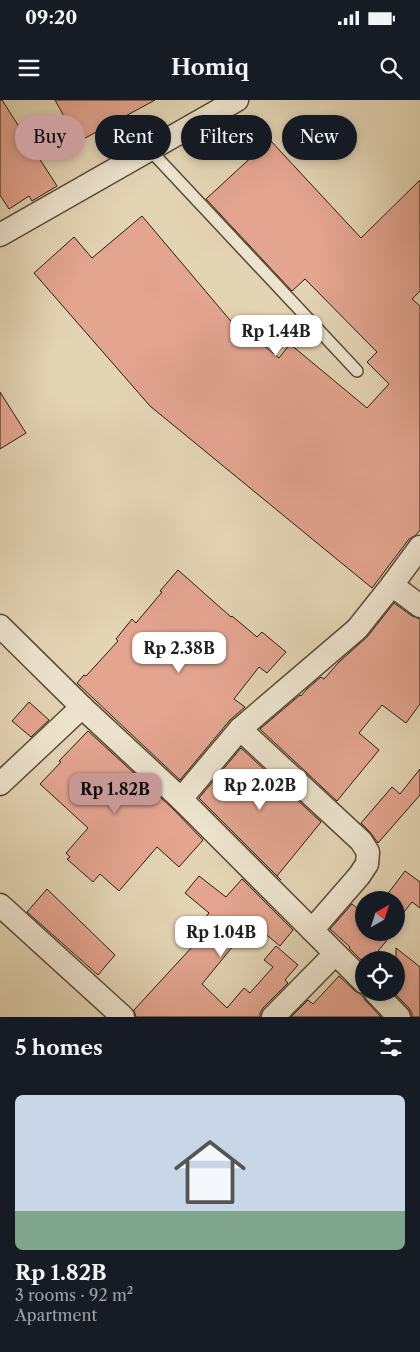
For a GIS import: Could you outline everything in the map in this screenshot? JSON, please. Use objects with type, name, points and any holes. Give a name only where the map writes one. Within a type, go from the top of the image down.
[{"type":"street","points":[[171,137],[236,100]]},
{"type":"street","points":[[0,235],[131,160]]},
{"type":"street","points":[[181,799],[240,729],[357,629],[420,548]]},
{"type":"street","points":[[392,585],[420,606]]},
{"type":"street","points":[[0,626],[82,707],[181,799],[355,973]]},
{"type":"street","points":[[0,784],[82,707]]},
{"type":"street","points":[[240,729],[361,841],[368,852],[366,864],[359,876],[312,930]]},
{"type":"street","points":[[0,904],[123,1017]]},
{"type":"street","points":[[273,1017],[336,954]]},
{"type":"street","points":[[384,1001],[400,1017]]},
{"type":"lane","points":[[160,160],[357,371]]},
{"type":"building","points":[[0,100],[2,100],[15,120],[15,160],[40,160],[57,186],[32,201],[29,196],[9,209],[0,195]]},
{"type":"building","points":[[55,100],[155,100],[128,115],[95,115],[95,133],[85,138],[85,115],[63,115]]},
{"type":"building","points":[[272,142],[282,153],[282,160],[289,160],[361,238],[420,180],[420,291],[412,299],[420,306],[420,530],[409,539],[372,588],[150,406],[34,273],[74,237],[92,258],[142,216],[235,326],[237,323],[279,358],[290,344],[367,408],[389,384],[367,362],[377,352],[305,279],[292,291],[206,199],[248,160],[272,160]]},
{"type":"building","points":[[0,392],[26,433],[0,449]]},
{"type":"building","points":[[178,570],[231,617],[257,637],[262,632],[286,652],[267,673],[259,667],[234,699],[245,707],[230,720],[180,780],[77,683],[84,675],[86,676],[118,641],[116,639],[132,619],[136,623]]},
{"type":"building","points":[[394,603],[412,616],[420,619],[420,704],[406,723],[382,705],[359,733],[379,750],[337,801],[260,729],[321,677],[324,679],[339,662],[367,637]]},
{"type":"building","points":[[29,702],[49,720],[31,737],[12,721]]},
{"type":"building","points":[[88,731],[172,808],[203,840],[179,867],[157,847],[119,891],[100,874],[93,882],[67,859],[70,857],[66,853],[88,828],[40,784]]},
{"type":"building","points":[[241,748],[321,822],[277,876],[199,798]]},
{"type":"building","points":[[420,769],[420,795],[378,843],[361,823],[392,787],[400,794]]},
{"type":"building","points":[[405,871],[420,882],[420,908],[412,902],[405,911],[405,891],[390,891]]},
{"type":"building","points":[[199,876],[226,897],[242,879],[293,930],[280,946],[252,923],[202,984],[227,1008],[244,988],[250,993],[273,967],[264,960],[276,946],[298,965],[285,980],[288,983],[263,1008],[260,1017],[136,1017],[134,1010],[192,947],[185,941],[209,913],[185,893]]},
{"type":"building","points":[[47,889],[115,955],[98,975],[27,912]]},
{"type":"building","points":[[352,904],[355,906],[355,941],[386,941],[378,951],[355,951],[355,954],[330,929]]},
{"type":"building","points":[[405,955],[420,967],[420,1017],[412,1017],[409,1008],[402,1001],[405,1001]]},
{"type":"building","points":[[339,976],[355,991],[355,1001],[366,1001],[381,1017],[291,1017],[308,1000],[313,1004]]}]
